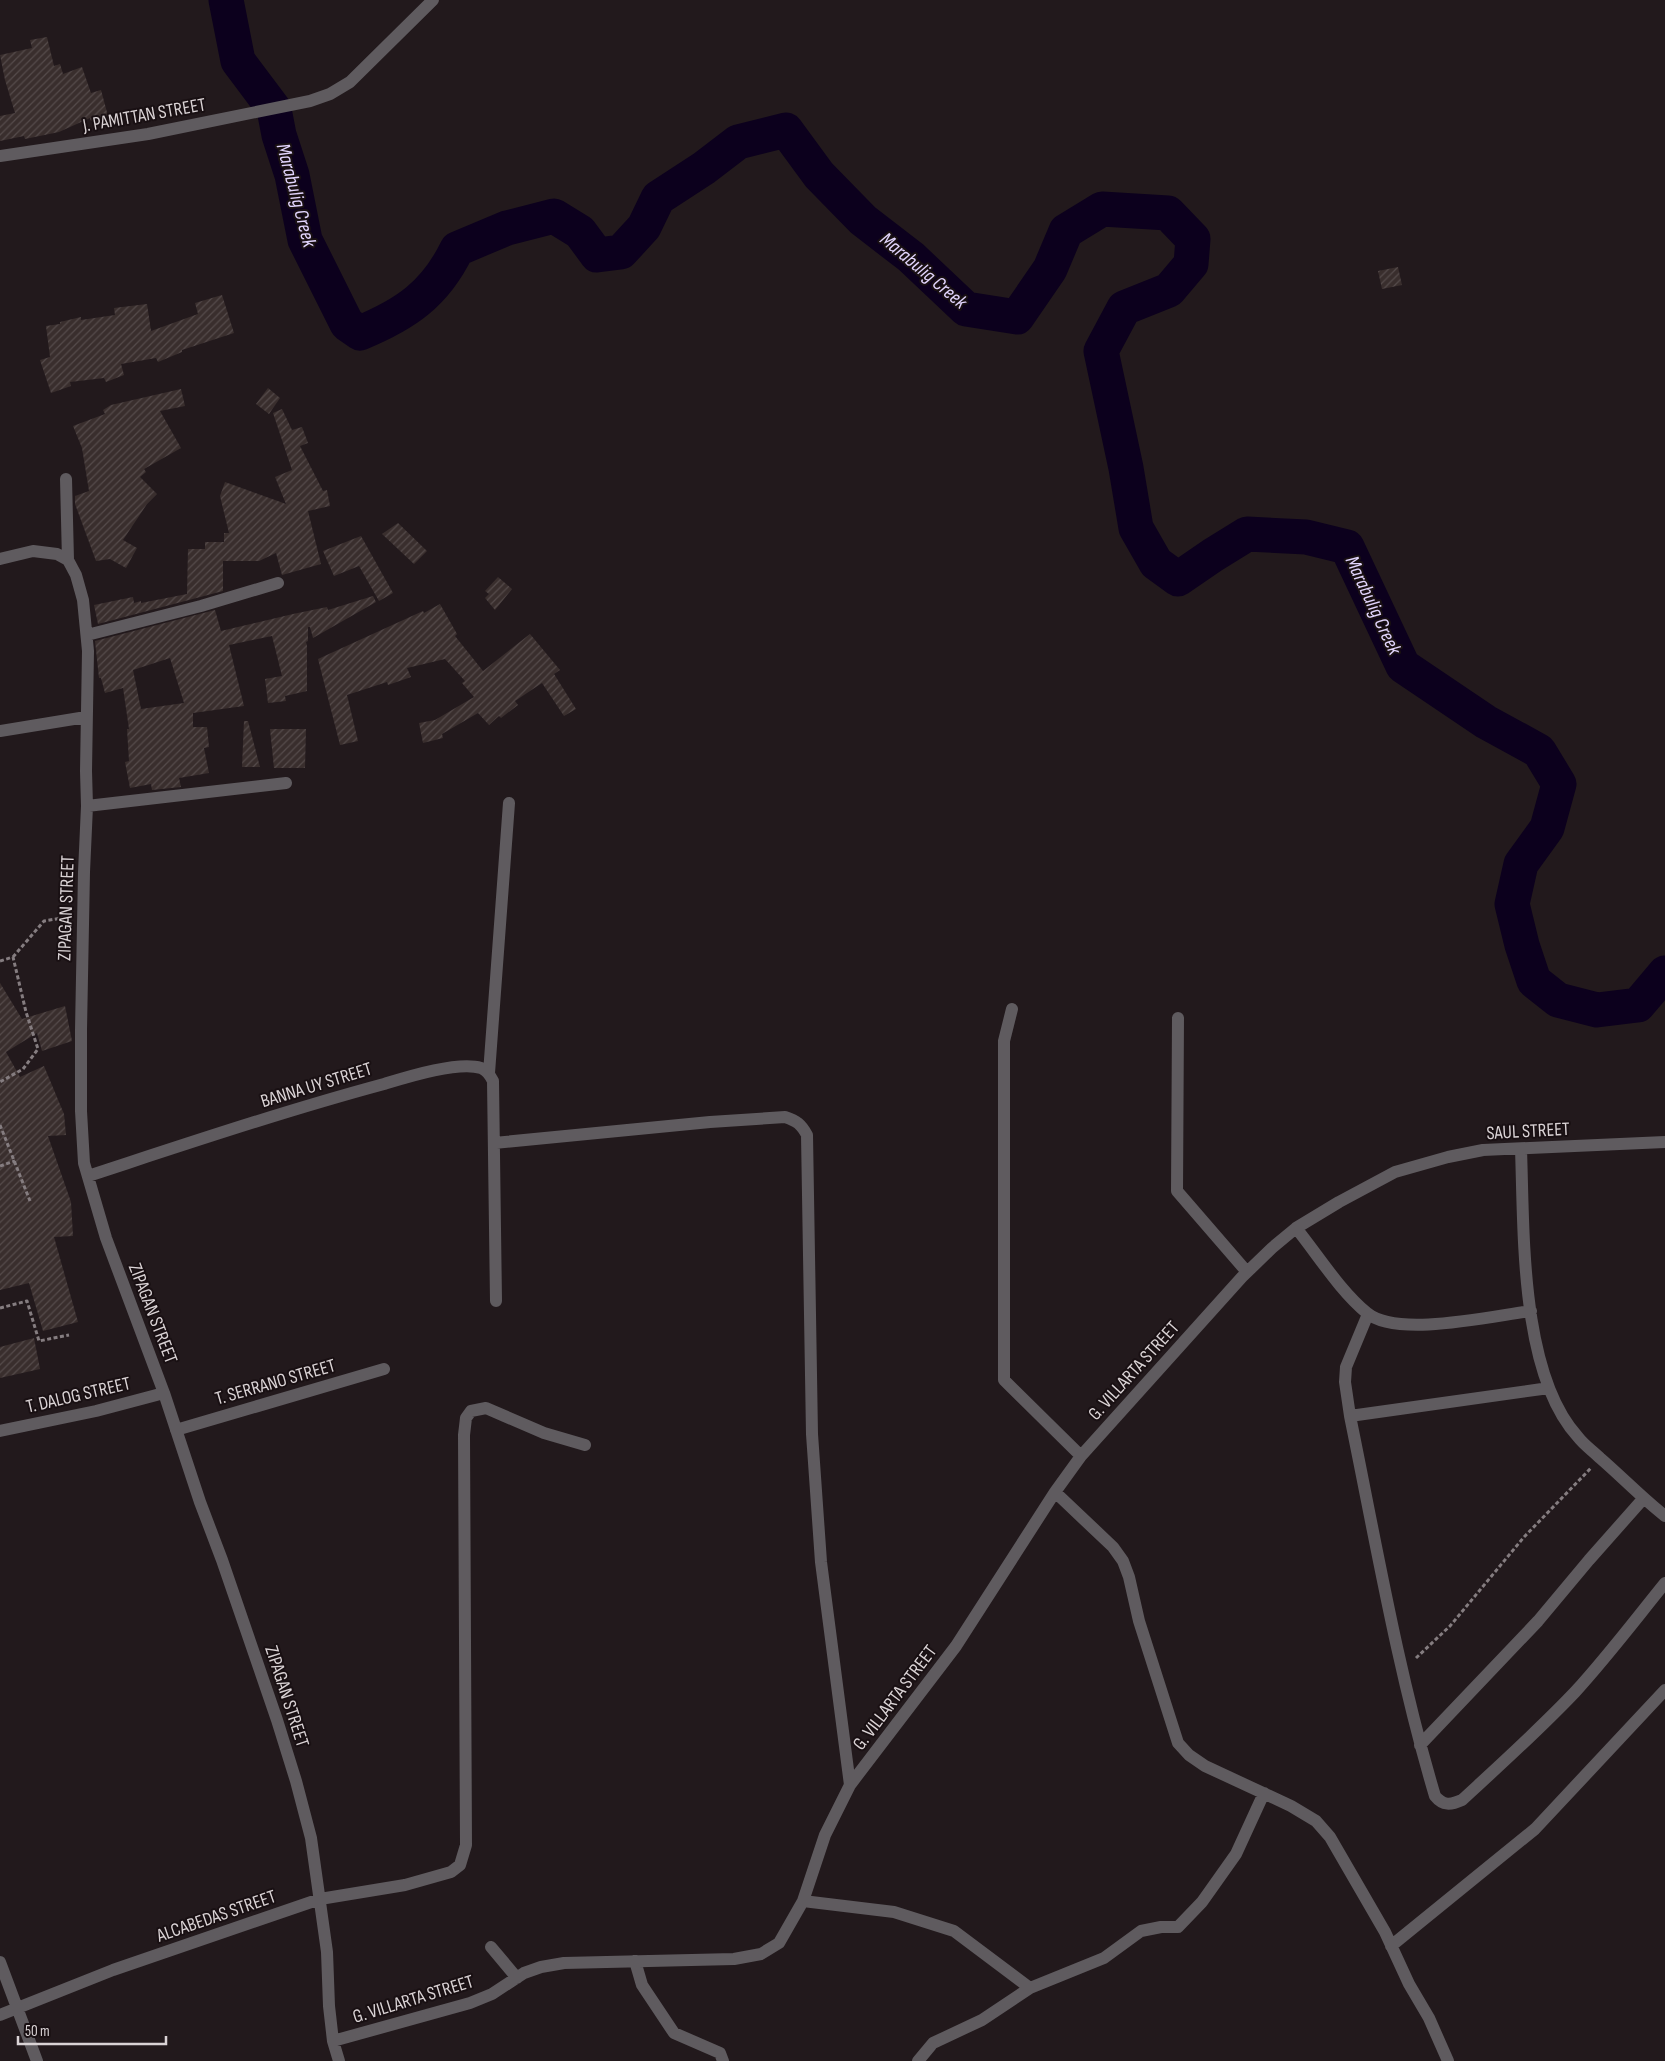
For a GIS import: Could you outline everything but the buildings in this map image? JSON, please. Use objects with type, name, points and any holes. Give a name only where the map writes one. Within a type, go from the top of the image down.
[{"type":"street","name":"J. PAMITTAN STREET","points":[[0,156],[148,134],[293,104],[330,94],[350,82],[433,0]]},
{"type":"street","points":[[66,479],[68,560]]},
{"type":"street","points":[[0,559],[33,551],[57,554],[68,560]]},
{"type":"street","name":"ZIPAGAN STREET","points":[[68,560],[76,575],[84,600],[88,651],[81,1111],[84,1163],[106,1238],[164,1393],[277,1720],[311,1838],[327,1952],[329,2006],[334,2041],[340,2061]]},
{"type":"street","points":[[87,635],[202,606],[278,583]]},
{"type":"street","points":[[0,732],[86,717]]},
{"type":"street","points":[[87,806],[286,783]]},
{"type":"street","points":[[496,1301],[493,1081],[489,1073],[510,804]]},
{"type":"street","points":[[1012,1009],[1004,1041],[1004,1380],[1081,1456]]},
{"type":"street","points":[[1178,1018],[1177,1191],[1247,1272]]},
{"type":"street","name":"BANNA UY STREET","points":[[88,1176],[328,1099],[416,1075],[457,1067],[481,1068],[489,1073]]},
{"type":"street","points":[[494,1143],[785,1117],[796,1120],[807,1135],[812,1434],[821,1562],[850,1785]]},
{"type":"street","name":"SAUL STREET","points":[[1395,1172],[1448,1157],[1483,1150],[1665,1142]]},
{"type":"street","points":[[1521,1149],[1525,1250],[1534,1340],[1545,1380],[1558,1407],[1577,1437],[1643,1499],[1665,1516]]},
{"type":"street","name":"G. VILLARTA STREET","points":[[334,2041],[470,2003],[492,1994],[541,1966],[564,1963],[734,1959],[762,1954],[779,1943],[803,1900],[825,1835],[850,1785],[956,1646],[1055,1492],[1081,1456],[1247,1272],[1296,1228],[1395,1172]]},
{"type":"street","points":[[1296,1228],[1368,1314],[1387,1322],[1407,1325],[1432,1324],[1531,1311]]},
{"type":"street","points":[[1368,1314],[1346,1367],[1345,1382],[1350,1416],[1402,1671],[1420,1745],[1435,1796],[1440,1802],[1454,1804],[1462,1800],[1573,1693],[1603,1660],[1665,1583]]},
{"type":"street","name":"T. SERRANO STREET","points":[[176,1430],[384,1369]]},
{"type":"street","points":[[1350,1416],[1549,1388]]},
{"type":"street","name":"T. DALOG STREET","points":[[0,1432],[96,1411],[164,1393]]},
{"type":"street","name":"ALCABEDAS STREET","points":[[0,2015],[113,1970],[320,1899],[405,1885],[451,1872],[460,1865],[466,1845],[464,1435],[466,1418],[471,1411],[486,1408],[544,1433],[584,1446]]},
{"type":"street","points":[[1055,1492],[1113,1547],[1123,1561],[1129,1577],[1139,1621],[1178,1743],[1189,1755],[1205,1766],[1291,1806],[1316,1821],[1330,1837],[1429,2018],[1448,2061]]},
{"type":"street","points":[[1420,1745],[1538,1621],[1643,1499]]},
{"type":"street","points":[[1391,1946],[1535,1829],[1665,1690]]},
{"type":"street","points":[[918,2061],[933,2043],[982,2020],[1030,1988],[1104,1958],[1141,1931],[1161,1927],[1178,1927],[1202,1902],[1236,1854],[1264,1793]]},
{"type":"street","points":[[803,1900],[894,1912],[954,1931],[1030,1988]]},
{"type":"street","points":[[492,1947],[517,1978]]},
{"type":"street","points":[[635,1961],[642,1985],[674,2033],[720,2054],[723,2061]]},
{"type":"street","points":[[0,1962],[37,2061]]},
{"type":"path","points":[[0,961],[13,957],[44,921],[83,915]]},
{"type":"path","points":[[0,1082],[23,1069],[38,1049],[26,1012],[13,957]]},
{"type":"path","points":[[0,1124],[30,1201]]},
{"type":"path","points":[[0,1166],[15,1161]]},
{"type":"path","points":[[0,1308],[27,1301],[39,1341],[69,1334]]},
{"type":"path","points":[[1402,1671],[1450,1626],[1524,1537],[1601,1458]]},
{"type":"waterway","name":"Marabulig Creek","points":[[226,0],[238,61],[274,109],[279,135],[292,175],[305,240],[347,324],[360,333],[391,318],[418,301],[439,278],[457,249],[507,228],[554,216],[580,232],[597,255],[621,252],[644,227],[658,198],[704,168],[738,142],[786,130],[819,175],[863,220],[911,257],[966,309],[1017,317],[1050,269],[1066,231],[1102,209],[1168,213],[1193,239],[1191,264],[1169,290],[1124,308],[1101,351],[1126,468],[1136,528],[1156,563],[1178,579],[1247,534],[1306,537],[1347,547],[1403,666],[1486,722],[1539,751],[1559,784],[1547,828],[1521,864],[1512,904],[1522,945],[1534,981],[1558,1000],[1597,1010],[1638,1005],[1665,973]]}]
